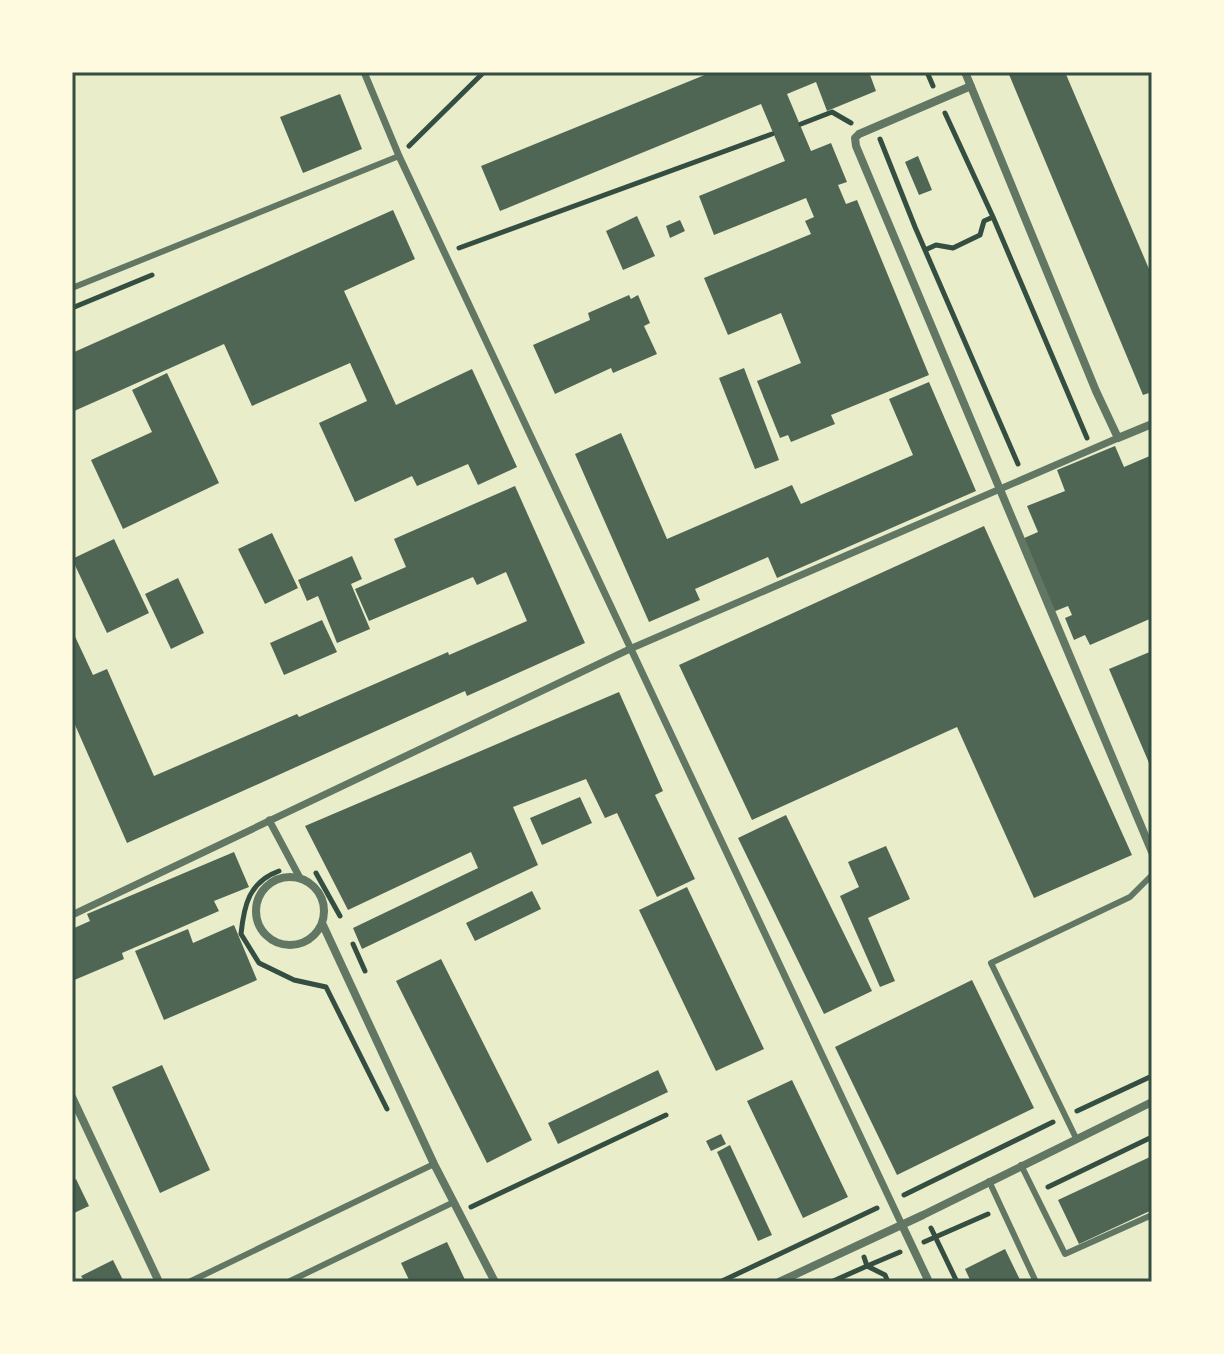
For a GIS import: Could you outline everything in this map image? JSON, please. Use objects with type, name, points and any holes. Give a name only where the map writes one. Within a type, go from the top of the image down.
[{"type":"street","points":[[364,72],[399,156],[447,252],[929,1282]]},
{"type":"street","points":[[965,72],[1118,438]]},
{"type":"street","points":[[971,86],[865,131],[855,138],[856,146],[1152,852]]},
{"type":"street","points":[[72,915],[632,648],[1152,424]]},
{"type":"street","points":[[269,820],[300,878]]},
{"type":"street","points":[[285,877],[300,878],[315,887],[321,896],[324,906],[322,923],[313,937],[291,946],[269,939],[256,919],[255,907],[265,887],[285,877]]},
{"type":"street","points":[[322,923],[434,1164],[495,1282]]},
{"type":"street","points":[[72,1097],[159,1282]]},
{"type":"street","points":[[779,1282],[1150,1103]]},
{"type":"lane","points":[[72,288],[399,156]]},
{"type":"lane","points":[[1076,1138],[991,963],[1130,897],[1152,875]]},
{"type":"lane","points":[[1150,1103],[1152,1115]]},
{"type":"lane","points":[[189,1282],[434,1164]]},
{"type":"lane","points":[[1021,1165],[1065,1254],[1152,1215]]},
{"type":"lane","points":[[989,1181],[1036,1282]]},
{"type":"lane","points":[[288,1282],[454,1202]]},
{"type":"path","points":[[399,156],[484,72]]},
{"type":"path","points":[[927,72],[993,217],[1092,450]]},
{"type":"path","points":[[801,124],[832,112],[865,131]]},
{"type":"path","points":[[875,127],[1025,479]]},
{"type":"path","points":[[447,252],[772,134]]},
{"type":"path","points":[[925,250],[936,245],[953,248],[980,235],[984,221],[993,217]]},
{"type":"path","points":[[294,867],[275,872],[258,882],[247,896],[241,934],[259,963],[294,980],[326,987],[390,1115]]},
{"type":"path","points":[[720,1282],[1152,1076]]},
{"type":"path","points":[[460,1214],[666,1115]]},
{"type":"path","points":[[936,1237],[957,1282]]},
{"type":"path","points":[[831,1282],[867,1266],[885,1275],[888,1282]]},
{"type":"building","points":[[712,72],[869,72],[876,91],[827,111],[816,82],[787,94],[811,151],[831,143],[847,182],[838,185],[846,204],[857,200],[929,375],[831,415],[835,424],[791,442],[788,435],[780,438],[757,381],[801,363],[781,313],[728,335],[704,278],[811,234],[805,221],[814,217],[806,198],[714,235],[699,196],[785,161],[761,104],[500,211],[481,166]]},
{"type":"building","points":[[1008,72],[1065,72],[1152,276],[1152,392],[1143,395]]},
{"type":"building","points":[[340,94],[362,149],[303,173],[280,117]]},
{"type":"building","points":[[918,156],[932,190],[919,195],[905,162]]},
{"type":"building","points":[[393,210],[415,259],[344,291],[396,405],[472,369],[517,467],[478,485],[468,464],[417,486],[412,476],[355,502],[319,423],[367,401],[350,363],[252,406],[224,344],[72,412],[72,353]]},
{"type":"building","points":[[637,216],[655,256],[623,270],[606,231]]},
{"type":"building","points":[[680,220],[685,231],[670,238],[666,226]]},
{"type":"building","points":[[629,295],[631,299],[638,295],[650,323],[644,326],[657,354],[613,373],[611,368],[555,394],[533,345],[590,320],[588,313]]},
{"type":"building","points":[[744,368],[779,460],[755,469],[719,378]]},
{"type":"building","points":[[167,373],[219,483],[123,529],[91,460],[152,432],[132,390]]},
{"type":"building","points":[[929,382],[976,491],[777,578],[768,557],[695,589],[700,600],[649,622],[575,454],[621,433],[667,539],[792,485],[801,504],[913,455],[889,399]]},
{"type":"building","points":[[1115,446],[1124,467],[1152,455],[1152,618],[1090,645],[1085,635],[1074,640],[1065,618],[1072,615],[1068,606],[1053,612],[1022,539],[1038,532],[1027,506],[1065,491],[1057,470]]},
{"type":"building","points":[[515,486],[585,643],[467,696],[465,691],[127,843],[72,718],[72,630],[93,675],[107,669],[154,776],[527,621],[506,572],[477,585],[473,577],[369,621],[355,589],[406,567],[394,539]]},
{"type":"building","points":[[984,526],[1132,855],[1034,898],[957,727],[752,820],[679,665]]},
{"type":"building","points":[[272,533],[298,588],[265,604],[238,549]]},
{"type":"building","points":[[114,539],[149,613],[107,633],[72,559]]},
{"type":"building","points":[[352,556],[362,579],[351,584],[370,629],[337,643],[318,596],[307,601],[298,580]]},
{"type":"building","points":[[178,578],[204,633],[171,649],[145,594]]},
{"type":"building","points":[[322,620],[337,652],[284,675],[270,643]]},
{"type":"building","points":[[1152,651],[1152,770],[1109,669]]},
{"type":"building","points":[[619,692],[663,791],[655,795],[695,879],[657,897],[617,813],[605,818],[586,779],[513,807],[538,865],[362,949],[353,928],[478,868],[471,852],[348,910],[305,826]]},
{"type":"building","points":[[580,797],[592,823],[542,845],[530,818]]},
{"type":"building","points":[[786,815],[872,991],[824,1014],[738,838]]},
{"type":"building","points":[[886,846],[910,899],[868,918],[895,981],[880,987],[840,896],[859,887],[848,862]]},
{"type":"building","points":[[234,852],[249,887],[214,901],[219,911],[122,953],[124,959],[72,981],[72,929],[90,921],[87,914]]},
{"type":"building","points":[[687,887],[764,1049],[716,1071],[639,910]]},
{"type":"building","points":[[532,891],[541,909],[475,941],[466,923]]},
{"type":"building","points":[[234,925],[257,980],[164,1020],[135,951],[188,929],[193,943]]},
{"type":"building","points":[[441,959],[532,1140],[487,1163],[396,981]]},
{"type":"building","points":[[972,980],[1034,1108],[897,1175],[835,1047]]},
{"type":"building","points":[[162,1065],[210,1170],[160,1193],[112,1087]]},
{"type":"building","points":[[658,1070],[668,1092],[558,1144],[548,1123]]},
{"type":"building","points":[[792,1080],[848,1197],[803,1218],[747,1101]]},
{"type":"building","points":[[721,1134],[726,1144],[711,1151],[706,1141]]},
{"type":"building","points":[[730,1145],[772,1235],[758,1241],[717,1152]]},
{"type":"building","points":[[1152,1156],[1152,1210],[1079,1244],[1058,1200]]},
{"type":"building","points":[[76,1179],[89,1206],[72,1214],[72,1181]]},
{"type":"building","points":[[447,1242],[466,1282],[410,1282],[401,1263]]},
{"type":"building","points":[[1005,1249],[1021,1282],[971,1282],[965,1269]]},
{"type":"building","points":[[113,1260],[124,1282],[85,1282],[81,1276]]}]
